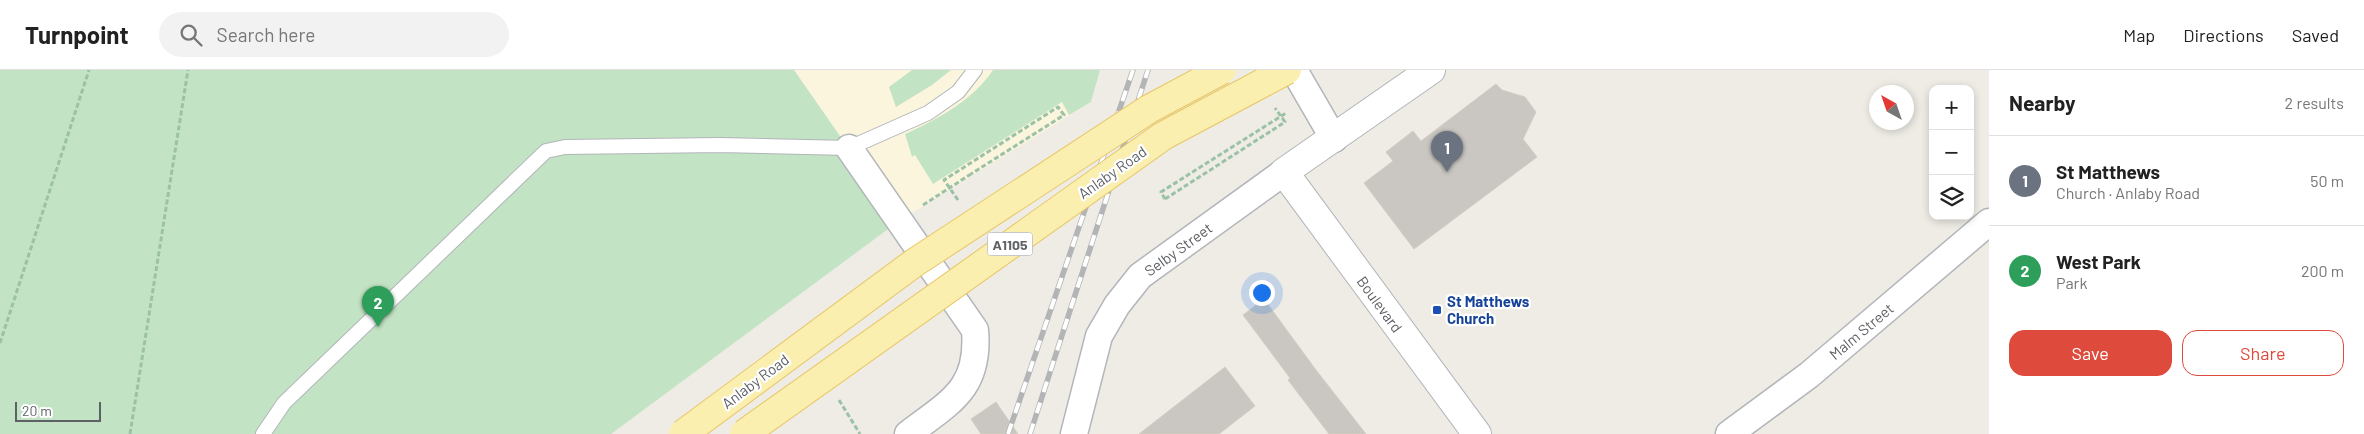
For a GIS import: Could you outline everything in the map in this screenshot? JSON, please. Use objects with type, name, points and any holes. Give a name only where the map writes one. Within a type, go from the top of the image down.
[{"type":"main road","name":"Anlaby Road","points":[[683,434],[914,263],[1149,109],[1222,70]]},
{"type":"main road","name":"Anlaby Road","points":[[744,434],[1163,136],[1288,70]]},
{"type":"street","points":[[1294,70],[1334,139],[1431,70]]},
{"type":"street","name":"Selby Street","points":[[1074,434],[1100,336],[1117,306],[1140,276],[1284,172],[1334,139]]},
{"type":"street","points":[[849,148],[975,330],[976,349],[971,374],[962,391],[908,434]]},
{"type":"street","name":"Boulevard","points":[[1284,172],[1477,434]]},
{"type":"street","name":"Malm Street","points":[[1729,434],[1809,375],[1989,222]]},
{"type":"lane","points":[[264,434],[284,403],[546,151],[565,147],[720,145],[849,148],[928,113],[958,92],[975,70]]},
{"type":"path","points":[[0,343],[88,70]]},
{"type":"path","points":[[130,434],[188,70]]},
{"type":"path","points":[[1259,85],[1285,122],[1165,199],[1161,192],[1269,124]]},
{"type":"path","points":[[899,221],[971,174],[1064,115],[1058,107],[944,180],[974,224]]},
{"type":"path","points":[[837,398],[860,434]]},
{"type":"shaded area","points":[[794,70],[1100,70],[1091,102],[899,221]]},
{"type":"green space","points":[[0,70],[794,70],[899,221],[611,434],[0,434]]},
{"type":"green space","points":[[912,70],[951,70],[932,85],[896,107],[889,87]]},
{"type":"green space","points":[[993,70],[1100,70],[1091,102],[1069,115],[1062,102],[933,184],[915,155],[912,157],[905,134],[930,122],[965,100],[985,81]]},
{"type":"building","points":[[1496,84],[1502,90],[1525,97],[1536,112],[1523,139],[1537,157],[1414,249],[1364,183],[1393,161],[1386,152],[1413,131],[1421,141]]},
{"type":"building","points":[[1264,299],[1366,434],[1329,434],[1288,380],[1290,378],[1243,315]]},
{"type":"building","points":[[1225,367],[1255,406],[1219,434],[1139,434]]},
{"type":"building","points":[[996,402],[1018,434],[981,434],[971,419]]},
{"type":"railway","points":[[1008,434],[1133,70]]},
{"type":"railway","points":[[1030,434],[1148,70]]},
{"type":"place","name":"St Matthews","points":[[1447,172]]},
{"type":"place","name":"St Matthews Church","points":[[1437,310]]},
{"type":"place","name":"West Park","points":[[378,327]]}]
